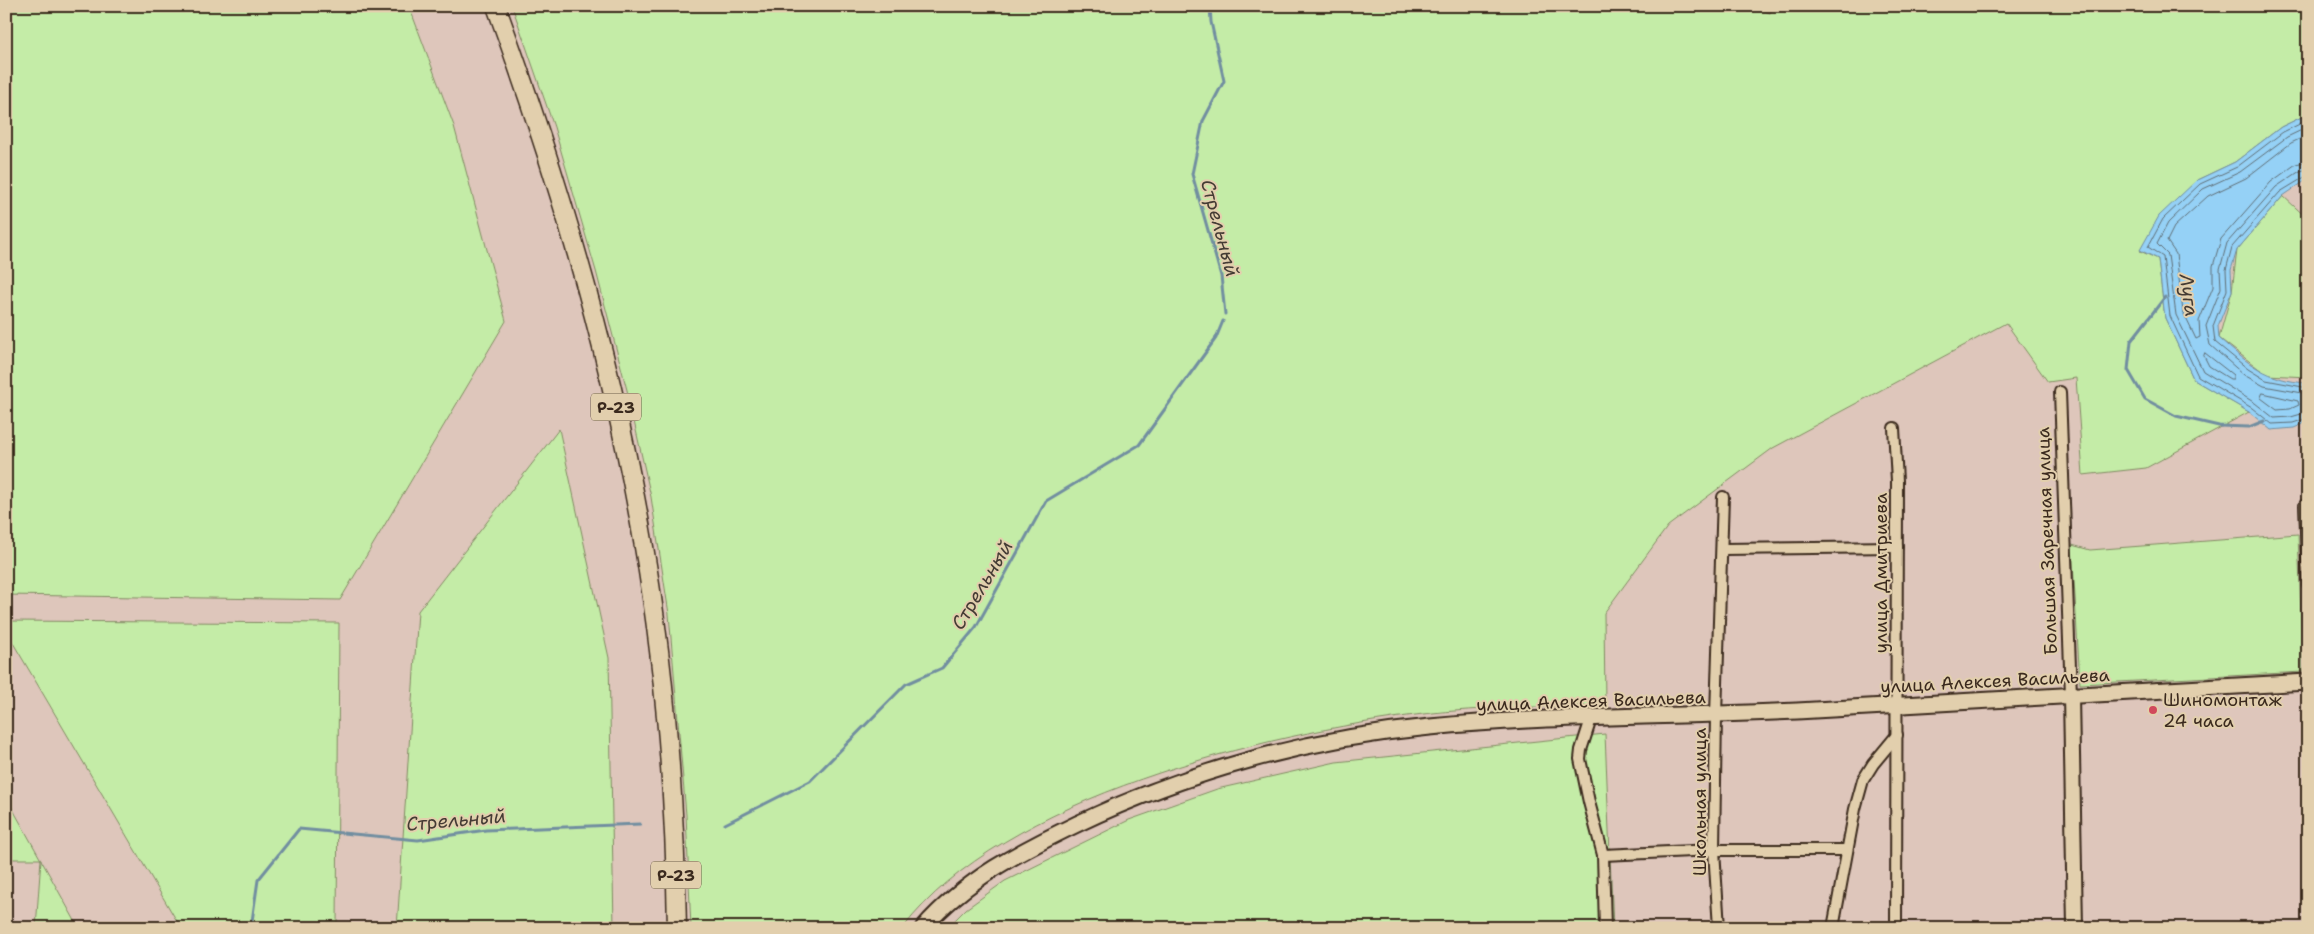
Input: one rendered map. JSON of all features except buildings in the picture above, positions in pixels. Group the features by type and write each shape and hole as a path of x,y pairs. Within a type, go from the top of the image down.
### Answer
{"highway":[{"name":"Р-23","path":"496,6 531,105 588,296 621,430 644,543 656,622 673,821 677,928"}],"main road":[{"name":"улица Алексея Васильева","path":"923,928 955,895 994,866 1108,810 1168,785 1286,752 1344,740 1427,727 1592,716 1716,715 2308,682"},
{"path":"670,928 673,821"}],"street":[{"name":"Большая Заречная улица","path":"2060,392 2071,695 2075,928"},
{"name":"улица Дмитриева","path":"1894,428 1897,546 1896,928"},
{"name":"Школьная улица","path":"1719,928 1714,850 1716,715 1724,497"},
{"path":"2305,505 2308,584"},
{"path":"1723,549 1897,546"},
{"path":"1592,716 1580,759 1588,802 1603,855 1606,928"},
{"path":"1832,928 1863,780 1877,758 1897,735"},
{"path":"1603,855 1714,850 1847,850"}],"green space":[{"path":"6,6 409,6 454,126 506,321 340,600 6,595"},
{"path":"512,6 1750,6 1770,13 1775,6 2308,6 2308,114 2281,127 2235,162 2197,180 2140,251 2158,259 2165,318 2194,380 2249,412 2146,468 2083,475 2076,378 2048,382 2006,323 1773,448 1668,526 1604,613 1605,705 1468,710 1360,723 1290,737 1216,756 1142,779 1070,808 1004,842 948,882 903,928 691,928 686,815 669,614 651,497 627,390 596,271 554,127"},
{"path":"2283,196 2308,219 2308,377 2267,375 2219,338 2232,291 2237,250"},
{"path":"559,429 609,658 614,928 397,928 418,611"},
{"path":"2298,534 2303,672 2080,684 2072,545 2090,550"},
{"path":"6,621 339,623 337,928 181,928 6,631"},
{"path":"1605,734 1613,928 947,928 966,909 1005,881 1129,820 1217,789 1336,762"},
{"path":"6,797 41,859 6,859"},
{"path":"41,860 79,928 36,928"}],"water":[{"name":"Луга","path":"2308,114 2308,179 2283,196 2237,250 2231,270 2232,291 2218,326 2219,338 2249,363 2281,379 2308,383 2308,422 2294,428 2271,430 2249,412 2194,380 2165,318 2158,259 2140,250 2159,216 2197,180 2235,162 2281,127"}],"waterway":[{"name":"Стрельный","path":"1210,6 1211,22 1224,81 1203,121 1192,174 1221,276 1225,314"},
{"path":"2165,297 2131,341 2128,370 2145,399 2176,416 2219,426 2249,427 2264,421"},
{"name":"Стрельный","path":"725,824 810,781 906,684 942,668 976,627 1046,501 1139,445 1216,338 1223,321"},
{"name":"Стрельный","path":"251,928 258,880 299,829 418,840 486,830 640,824"}],"place":[{"name":"Шиномонтаж 24 часа","path":"2153,710"}]}
